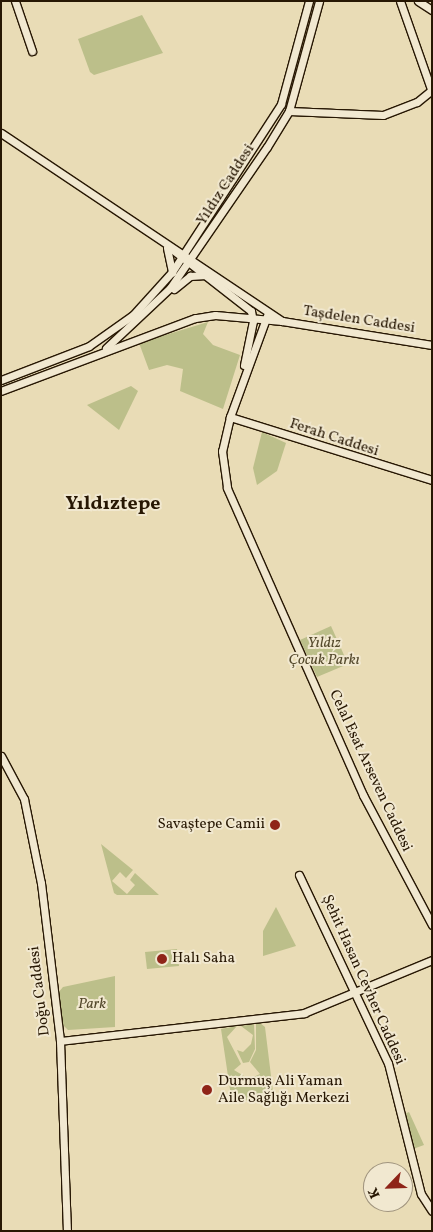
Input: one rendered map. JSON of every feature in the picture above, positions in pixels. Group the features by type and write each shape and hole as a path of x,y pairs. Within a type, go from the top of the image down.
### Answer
{"main road":[{"path":"15,1 32,51"},
{"name":"Yıldız Caddesi","path":"1,380 89,346 133,314 172,272 185,256 281,104 309,1"},
{"name":"Yıldız Caddesi","path":"102,351 155,305 192,261 289,110 319,1"},
{"path":"289,110 383,115 417,102 432,91 400,1"},
{"path":"421,3 431,1"},
{"path":"421,3 432,10"},
{"path":"1,133 282,321"},
{"path":"162,242 172,272"},
{"path":"192,261 206,275 248,308 253,320 243,373"},
{"path":"155,305 190,276 206,275"},
{"path":"253,320 266,311"},
{"path":"243,373 265,323 266,311"},
{"path":"1,391 102,351 201,317 253,320 265,323 282,321"},
{"name":"Taşdelen Caddesi","path":"282,321 432,345"},
{"name":"Celal Esat Arseven Caddesi","path":"243,373 222,451 227,488 362,794 432,925"},
{"name":"Ferah Caddesi","path":"230,417 432,480"},
{"name":"Doğu Caddesi","path":"1,756 18,783 30,826 60,1041 67,1231"},
{"name":"Şehit Hasan Cevher Caddesi","path":"299,875 388,1063 418,1185 432,1210"},
{"path":"60,1041 304,1013 432,960"}],"green space":[{"path":"142,15 163,53 94,75 90,72 78,39"},
{"path":"208,322 203,334 213,345 240,355 223,409 180,391 183,369 167,365 149,370 139,343"},
{"path":"131,386 138,391 119,430 87,405"},
{"path":"262,432 286,443 277,471 257,485 253,468"},
{"name":"Yıldız Çocuk Parkı","path":"331,626 348,664 317,677 300,640"},
{"path":"101,844 133,870 126,878 120,872 112,881 127,894 135,885 130,880 135,873 159,895 117,895 114,893"},
{"path":"276,907 296,946 263,956 263,931"},
{"name":"Halı Saha","path":"177,949 179,966 147,969 145,952"},
{"name":"Park","path":"115,976 115,1027 68,1030 63,1025 57,994 63,987"},
{"path":"260,1023 265,1027 273,1092 270,1096 232,1103 221,1029 237,1026 227,1037 241,1064 234,1070 249,1079 260,1074 250,1062 256,1050 256,1024"},
{"path":"254,1024 255,1049 249,1062 243,1063 237,1050 243,1052 251,1044 253,1035 241,1026"},
{"path":"409,1112 424,1145 413,1149 402,1115"}],"place":[{"name":"Savaştepe Camii","path":"275,825"},
{"name":"Halı Saha","path":"162,959"},
{"name":"Durmuş Ali Yaman Aile Sağlığı Merkezi","path":"207,1090"}],"district":[{"name":"Yıldıztepe","path":"113,504"}]}
